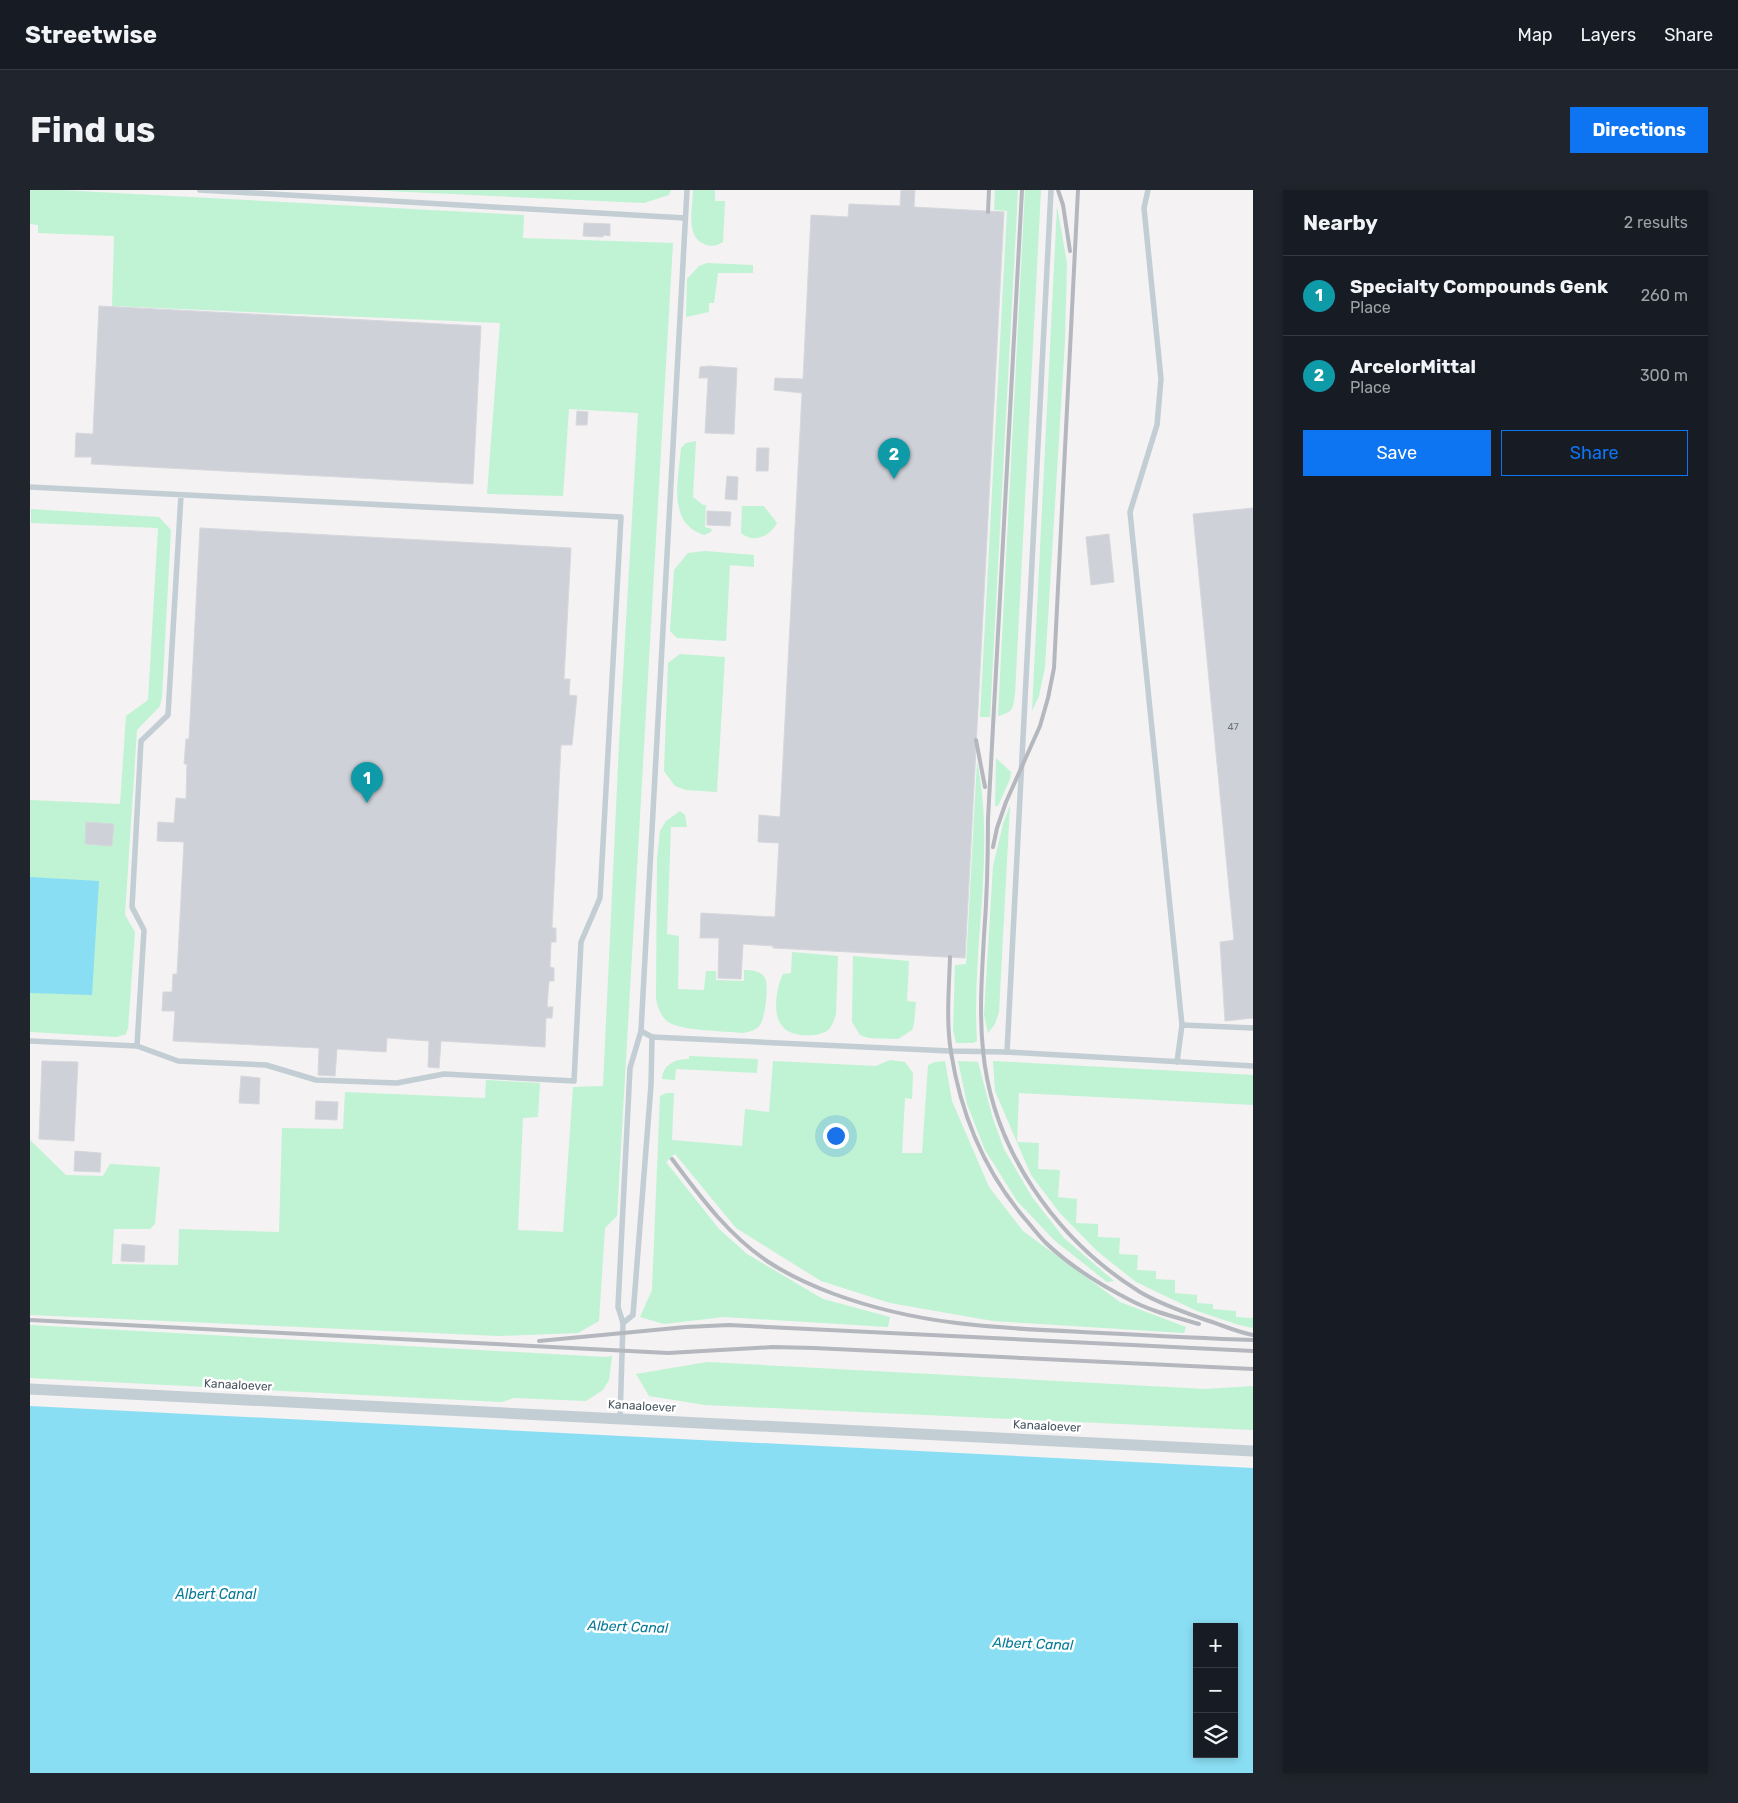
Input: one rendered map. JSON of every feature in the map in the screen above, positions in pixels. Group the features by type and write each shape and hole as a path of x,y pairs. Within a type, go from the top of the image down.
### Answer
{"street":[{"name":"Kanaaloever","path":"30,1389 1253,1450"}],"lane":[{"path":"200,190 685,218"},
{"path":"620,1418 624,1323 618,1307 630,1068 641,1031 686,190"},
{"path":"1007,1052 1051,190"},
{"path":"1148,190 1144,208 1161,379 1157,424 1130,512 1182,1025 1177,1062"},
{"path":"30,487 621,517 600,898 581,942 574,1081 444,1074 397,1083 316,1080 266,1065 178,1061 137,1046 30,1041"},
{"path":"137,1046 144,930 132,907 141,741 168,715 181,495"},
{"path":"1182,1025 1253,1028"},
{"path":"641,1031 652,1037 942,1051 1007,1052 1253,1066"},
{"path":"624,1323 634,1315 651,1085 652,1037"}],"green space":[{"path":"30,190 60,190 524,215 523,238 673,243 617,1216 605,1228 599,1321 578,1333 499,1336 30,1315 30,1140 66,1175 103,1176 110,1164 160,1167 155,1224 150,1229 114,1229 112,1264 178,1265 179,1229 279,1232 282,1128 343,1129 345,1092 485,1098 486,1080 540,1083 538,1117 523,1118 518,1230 563,1232 573,1087 603,1086 619,744 638,413 569,409 563,496 487,494 500,323 112,306 114,236 38,233 38,225 30,224"},
{"path":"366,190 671,190 669,195 644,203"},
{"path":"693,190 715,190 715,201 725,201 723,242 714,246 707,245 698,240 694,234 691,220"},
{"path":"995,190 1018,190 990,717 980,717 1007,211 994,210"},
{"path":"1025,190 1041,190 1015,694 1011,709 1007,713 998,716"},
{"path":"1057,206 1067,263 1065,341 1045,667 1039,696 1032,711"},
{"path":"707,263 753,265 753,273 718,273 714,303 709,303 709,312 686,317 687,279 699,266"},
{"path":"696,441 693,497 703,505 706,505 705,527 712,529 711,532 704,535 692,529 684,521 679,510 677,486 681,448 686,443"},
{"path":"742,506 764,506 777,523 766,535 756,538 746,536 741,533"},
{"path":"31,509 159,517 171,530 162,697 160,706 137,730 125,915 135,932 128,1028 126,1034 117,1037 30,1032 30,800 120,804 126,716 148,700 158,528 31,523"},
{"path":"705,551 754,555 754,567 730,565 726,641 677,638 670,631 674,570 688,553"},
{"path":"680,654 725,657 717,792 686,790 675,786 664,771 668,663"},
{"path":"996,758 1011,772 1010,779 998,806 995,806"},
{"path":"977,762 982,796 984,865 977,971 977,1041 973,1043 956,1043 953,1030 955,965 966,964"},
{"path":"1010,805 999,1012 995,1024 988,1033 984,1015 993,866 1003,824"},
{"path":"680,811 685,815 687,827 671,827 667,934 679,936 678,989 704,990 706,971 716,971 716,980 744,981 744,970 759,972 766,982 765,1009 760,1025 750,1031 743,1033 704,1030 675,1025 663,1017 657,1004 657,859 660,831 666,821"},
{"path":"792,952 838,956 836,1014 830,1028 823,1033 794,1034 785,1029 778,1017 776,1003 778,987 783,974 791,973"},
{"path":"853,956 909,961 907,1001 916,1002 912,1030 898,1039 868,1038 860,1035 852,1022"},
{"path":"689,1056 758,1059 757,1073 676,1069 675,1080 662,1079 665,1070 671,1063 689,1059"},
{"path":"890,1060 905,1062 913,1073 912,1099 905,1098 902,1153 922,1153 928,1065 945,1061 952,1101 989,1187 1023,1231 1120,1302 1186,1327 1184,1333 993,1321 890,1303 821,1281 736,1228 675,1154 666,1162 719,1229 747,1254 823,1299 890,1317 888,1327 724,1317 664,1324 640,1317 652,1290 660,1096 666,1093 674,1093 672,1140 742,1146 745,1109 769,1112 773,1061 876,1066"},
{"path":"958,1061 978,1062 993,1119 1004,1149 1032,1197 1064,1238 1114,1281 1107,1282 1054,1240 1017,1201 985,1150 967,1104"},
{"path":"993,1061 1253,1075 1253,1105 1019,1093 1017,1142 1039,1143 1038,1169 1060,1170 1058,1197 1077,1199 1076,1223 1098,1224 1098,1237 1120,1238 1119,1254 1138,1255 1137,1270 1156,1271 1156,1279 1175,1280 1175,1293 1197,1295 1197,1303 1213,1304 1213,1309 1236,1311 1236,1317 1253,1318 1253,1328 1197,1311 1136,1282 1097,1251 1059,1212 1031,1175 995,1091"},
{"path":"30,1325 612,1356 609,1380 603,1390 586,1401 514,1398 502,1402 30,1378"},
{"path":"707,1362 1205,1389 1253,1386 1253,1430 705,1405 649,1396 636,1374"}],"water":[{"path":"30,877 99,881 92,995 30,993"},
{"name":"Albert Canal","path":"30,1406 1253,1468 1253,1773 30,1773"}],"building":[{"path":"901,190 915,190 914,207 1004,212 965,958 773,948 773,946 743,944 741,979 718,978 719,938 700,938 701,913 775,917 779,843 758,842 759,815 780,817 802,393 774,390 775,378 803,379 811,215 848,217 849,204 900,206"},
{"path":"584,223 610,224 610,236 583,236"},
{"path":"99,306 481,326 473,484 91,464 92,457 75,457 76,433 93,434"},
{"path":"700,367 737,368 734,434 705,433 708,378 699,378"},
{"path":"577,411 588,412 587,425 576,425"},
{"path":"757,448 769,448 768,471 756,471"},
{"path":"727,476 738,477 737,500 725,499"},
{"path":"1253,508 1253,1018 1225,1021 1220,942 1234,940 1193,514"},
{"path":"707,511 731,512 730,526 707,525"},
{"path":"200,528 571,548 564,679 570,679 569,695 577,696 572,745 561,745 552,928 556,928 556,942 551,942 550,967 554,968 554,981 549,981 547,1007 553,1007 552,1018 546,1018 545,1047 441,1041 439,1068 428,1067 429,1041 387,1038 386,1052 337,1049 335,1076 318,1075 319,1048 173,1041 175,1011 162,1011 163,992 172,992 173,974 177,974 184,842 157,841 158,822 174,823 176,798 186,799 187,764 184,764 186,739 189,739"},
{"path":"1109,534 1114,582 1091,585 1086,537"},
{"path":"86,822 114,824 112,846 85,844"},
{"path":"42,1061 78,1062 74,1141 39,1139"},
{"path":"241,1076 260,1078 259,1104 239,1103"},
{"path":"316,1101 338,1102 337,1120 315,1119"},
{"path":"75,1151 101,1153 100,1172 74,1171"},
{"path":"122,1244 145,1246 144,1262 121,1261"}],"railway":[{"path":"988,212 989,190"},
{"path":"1022,190 988,819 987,892 982,979 982,1036 989,1087 1000,1122 1014,1156 1033,1189 1056,1219 1081,1246 1110,1271 1147,1296 1190,1314 1253,1335"},
{"path":"1058,190 1063,205 1070,251"},
{"path":"993,847 1006,802 1040,726 1054,668 1078,190"},
{"path":"976,740 985,787"},
{"path":"950,957 949,1029 955,1076 976,1142 998,1182 1041,1238 1075,1267 1136,1303 1199,1324"},
{"path":"672,1159 727,1227 767,1261 816,1287 865,1304 926,1319 988,1326 1253,1340"},
{"path":"30,1320 668,1353 773,1347 814,1348 1253,1369"},
{"path":"539,1341 686,1327 729,1325 1253,1351"}],"place":[{"name":"ArcelorMittal","path":"894,479"},
{"name":"Specialty Compounds Genk","path":"367,803"}]}
